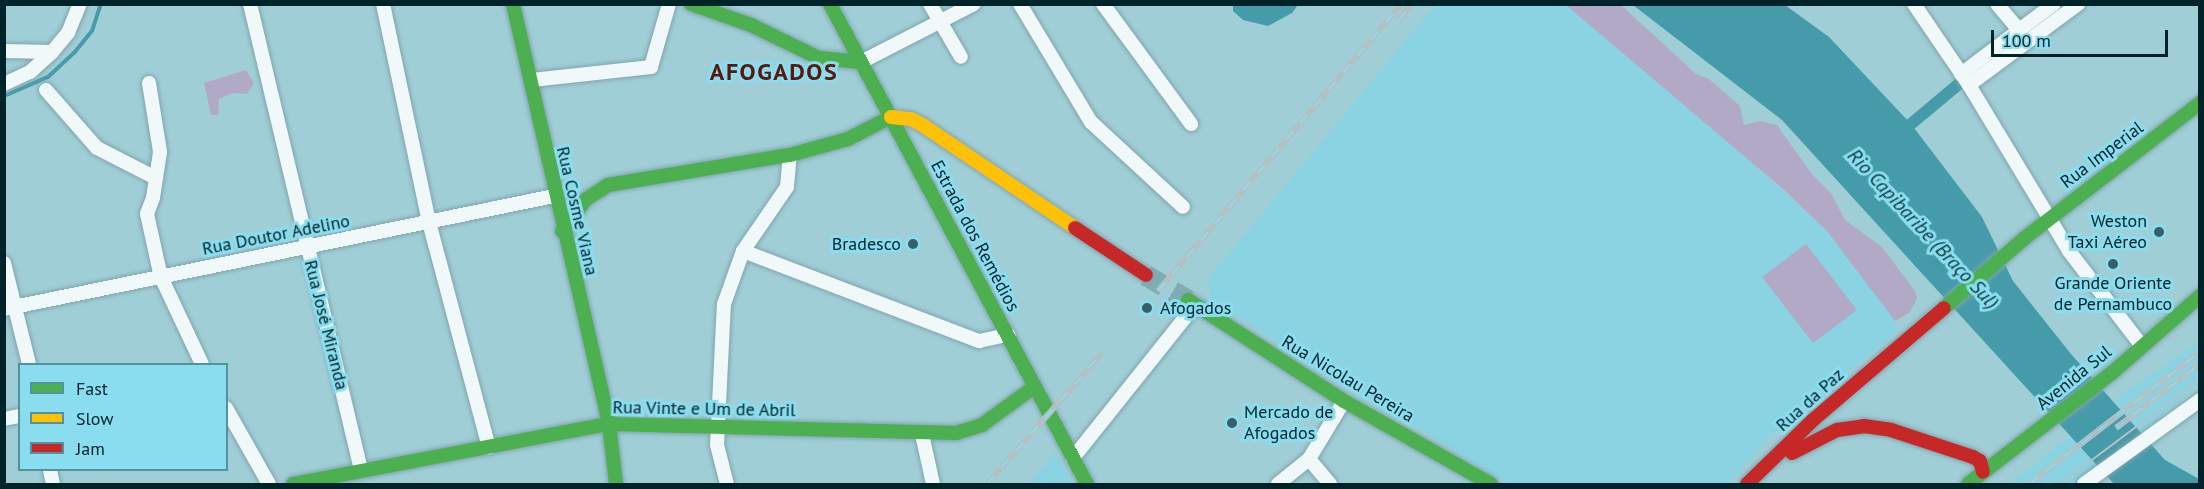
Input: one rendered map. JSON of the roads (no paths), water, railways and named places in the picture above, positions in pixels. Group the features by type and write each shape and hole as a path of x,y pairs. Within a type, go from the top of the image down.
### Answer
{"main road":[{"name":"Rua Cosme Viana","path":"513,4 554,196 609,424 616,484"},
{"path":"691,4 752,25 819,58 861,62"},
{"name":"Estrada dos Remédios","path":"830,4 1087,484"},
{"name":"Rua Imperial","path":"2026,237 2199,103"},
{"path":"562,231 580,204 608,185 790,155 848,139 891,117 911,119 924,126 1146,275"},
{"name":"Rua da Paz","path":"1747,484 1899,345 2026,237"},
{"name":"Avenida Sul","path":"1968,484 2113,372 2199,296"},
{"name":"Rua Nicolau Pereira","path":"1192,303 1344,401 1491,484"},
{"name":"Rua Vinte e Um de Abril","path":"292,484 326,481 361,470 609,424 718,425 922,434 970,431 1034,387"},
{"path":"1759,472 1822,435 1864,426 1891,430 1973,457 1980,461 1983,472"}],"street":[{"path":"4,84 30,72 52,52 68,33 80,4"},
{"name":"Rua José Miranda","path":"250,4 361,470"},
{"path":"383,4 429,222 489,447"},
{"path":"531,80 651,67 669,4"},
{"path":"930,4 961,57"},
{"path":"861,62 974,4"},
{"path":"1020,4 1091,122 1183,207"},
{"path":"1103,4 1191,124"},
{"path":"1932,4 1917,9 1965,79 2051,217 2069,251 2141,345"},
{"path":"1997,4 2019,30"},
{"path":"1965,79 2019,30 2054,4"},
{"path":"1965,79 2078,4"},
{"path":"4,51 32,48 52,52"},
{"path":"149,83 160,152 147,214 161,277 202,363"},
{"path":"46,90 97,148 156,178"},
{"path":"727,484 718,458 724,304 743,250 787,187 790,155"},
{"name":"Rua Doutor Adelino","path":"10,308 554,196"},
{"path":"743,250 979,341 1008,335"},
{"path":"4,263 10,308 29,363"},
{"path":"1073,458 1192,303"},
{"path":"2084,484 2199,400"},
{"path":"1278,484 1309,459 1344,401"},
{"path":"228,412 269,484"},
{"path":"922,434 933,484"},
{"path":"1309,459 1330,484"}],"water":[{"path":"1233,4 1298,5 1292,13 1268,26 1243,20 1233,11"},
{"name":"Rio Capibaribe (Braço Sul)","path":"1633,5 1785,5 1829,37 1911,124 1982,217 2013,281 2071,354 2165,460 2199,479 2199,484 2114,484 1782,120"}],"waterway":[{"path":"4,96 48,77 74,53 92,31 101,4"},
{"path":"1911,124 1960,83"}],"tunnel":[{"path":"1146,275 1188,300"}],"tram line":[{"path":"2060,484 2200,379"}],"railway":[{"path":"1158,291 1401,4"},
{"path":"1398,21 1412,4"},
{"path":"2029,484 2200,352"},
{"path":"987,484 1102,353"},
{"path":"2116,428 2200,364"}],"place":[{"name":"Weston Taxi Aéreo","path":"2159,232"},
{"name":"Bradesco","path":"913,244"},
{"name":"Grande Oriente de Pernambuco","path":"2113,264"},
{"name":"Afogados","path":"1147,308"},
{"name":"Mercado de Afogados","path":"1232,423"}],"district":[{"name":"AFOGADOS","path":"774,72"}]}
